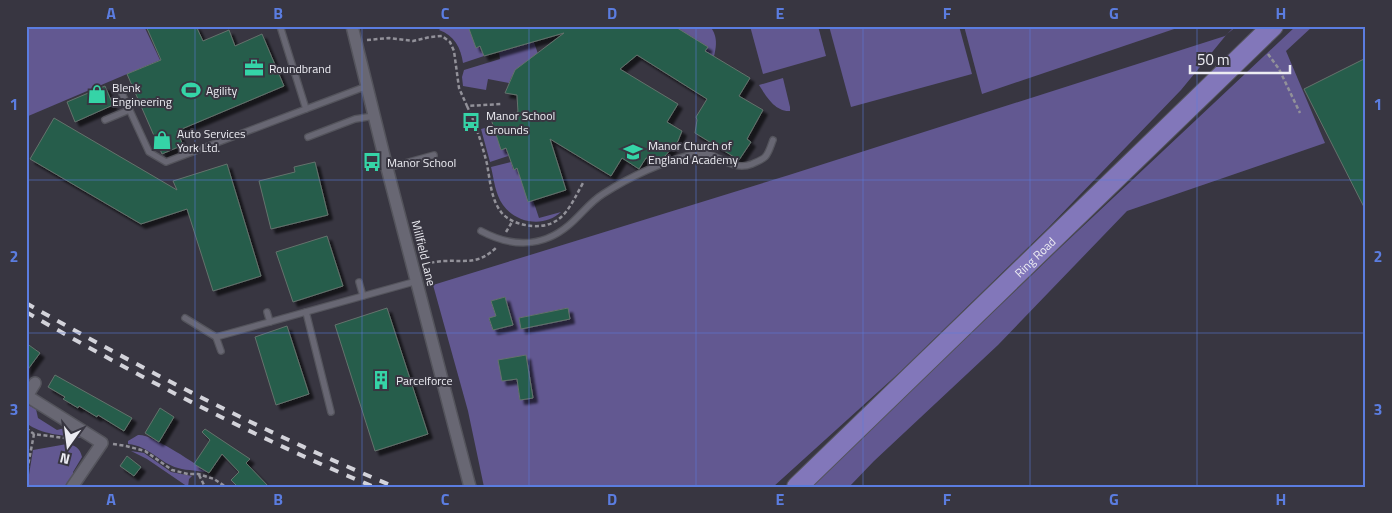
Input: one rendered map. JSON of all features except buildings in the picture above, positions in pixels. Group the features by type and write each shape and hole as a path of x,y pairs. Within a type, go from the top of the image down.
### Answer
{"highway":[{"name":"Ring Road","path":"797,487 1273,26"}],"street":[{"name":"Millfield Lane","path":"352,26 470,487"},
{"path":"35,382 27,396 102,443 72,487"}],"lane":[{"path":"280,26 306,109"},
{"path":"119,87 149,152 166,162 367,86"},
{"path":"105,120 129,110"},
{"path":"308,137 355,119 374,116"},
{"path":"481,231 502,241 516,244 532,243 567,226 601,195 650,168 700,153 714,155 733,165 745,167 765,156 773,140"},
{"path":"387,168 434,155"},
{"path":"216,337 417,281"},
{"path":"359,282 363,296"},
{"path":"267,312 270,322"},
{"path":"306,312 331,412"},
{"path":"185,318 216,337 221,351"}],"path":[{"path":"356,44 368,39 389,38 413,41 442,36 450,42 454,51 459,88 478,130 495,200 501,212 512,221 526,226 549,225 557,221 570,208 583,183"},
{"path":"1258,41 1279,69 1300,113"},
{"path":"467,106 502,104"},
{"path":"413,268 445,260 470,262 491,253 502,241 512,221"},
{"path":"26,428 34,434 126,446 145,451 172,470 188,474 198,474 226,487"},
{"path":"26,476 34,434"},
{"path":"198,474 205,487"}],"shaded area":[{"path":"26,26 144,26 160,60 26,117"},
{"path":"443,26 468,26 477,48 480,46 484,56 463,63 461,52 456,43 449,35 439,30"},
{"path":"674,26 710,26 716,39 713,61"},
{"path":"750,26 818,26 826,56 763,74"},
{"path":"829,26 959,26 972,74 851,107"},
{"path":"964,26 1183,26 982,94"},
{"path":"1296,26 1313,26 1286,51 1325,143 1127,211 998,345 874,461 849,487 811,487 1063,245"},
{"path":"1227,34 1181,90 1048,228 900,372 773,487 484,487 468,411 433,285 789,175","holes":["505,297 513,325 493,330 489,319 496,316 491,301","568,308 521,328 519,318","526,356 533,398 520,400 517,379 502,381 499,360"]},
{"path":"534,42 539,57 520,66 509,83 488,79 486,90 463,86 462,77 464,70 500,59 499,52"},
{"path":"783,78 790,111 785,111 775,106 759,85"},
{"path":"493,126 501,149 506,148 508,156 490,162 481,129"},
{"path":"511,162 513,169 517,168 533,200 539,218 561,212 547,220 539,222 530,221 515,216 503,205 498,196 491,167"},
{"path":"26,404 36,409 38,418 57,430 65,428 81,438 52,434 32,427 26,423"},
{"path":"138,435 163,444 209,473 171,466 148,451 136,445 128,444 128,441"},
{"path":"67,444 77,447 82,457 73,472 73,476 64,487 27,487 33,450"},
{"path":"131,451 144,453 171,472 192,476 189,479 188,487 147,459"}],"railway":[{"path":"26,303 208,401 300,445 395,487"},
{"path":"26,312 111,360 197,405 285,448 374,487"}],"place":[{"name":"Roundbrand","path":"254,68"},
{"name":"Agility","path":"191,90"},
{"name":"Blenk Engineering","path":"97,94"},
{"name":"Manor School Grounds","path":"471,122"},
{"name":"Auto Services York Ltd.","path":"162,140"},
{"name":"Manor Church of England Academy","path":"633,152"},
{"name":"Manor School","path":"372,162"},
{"name":"Parcelforce","path":"381,380"}]}
